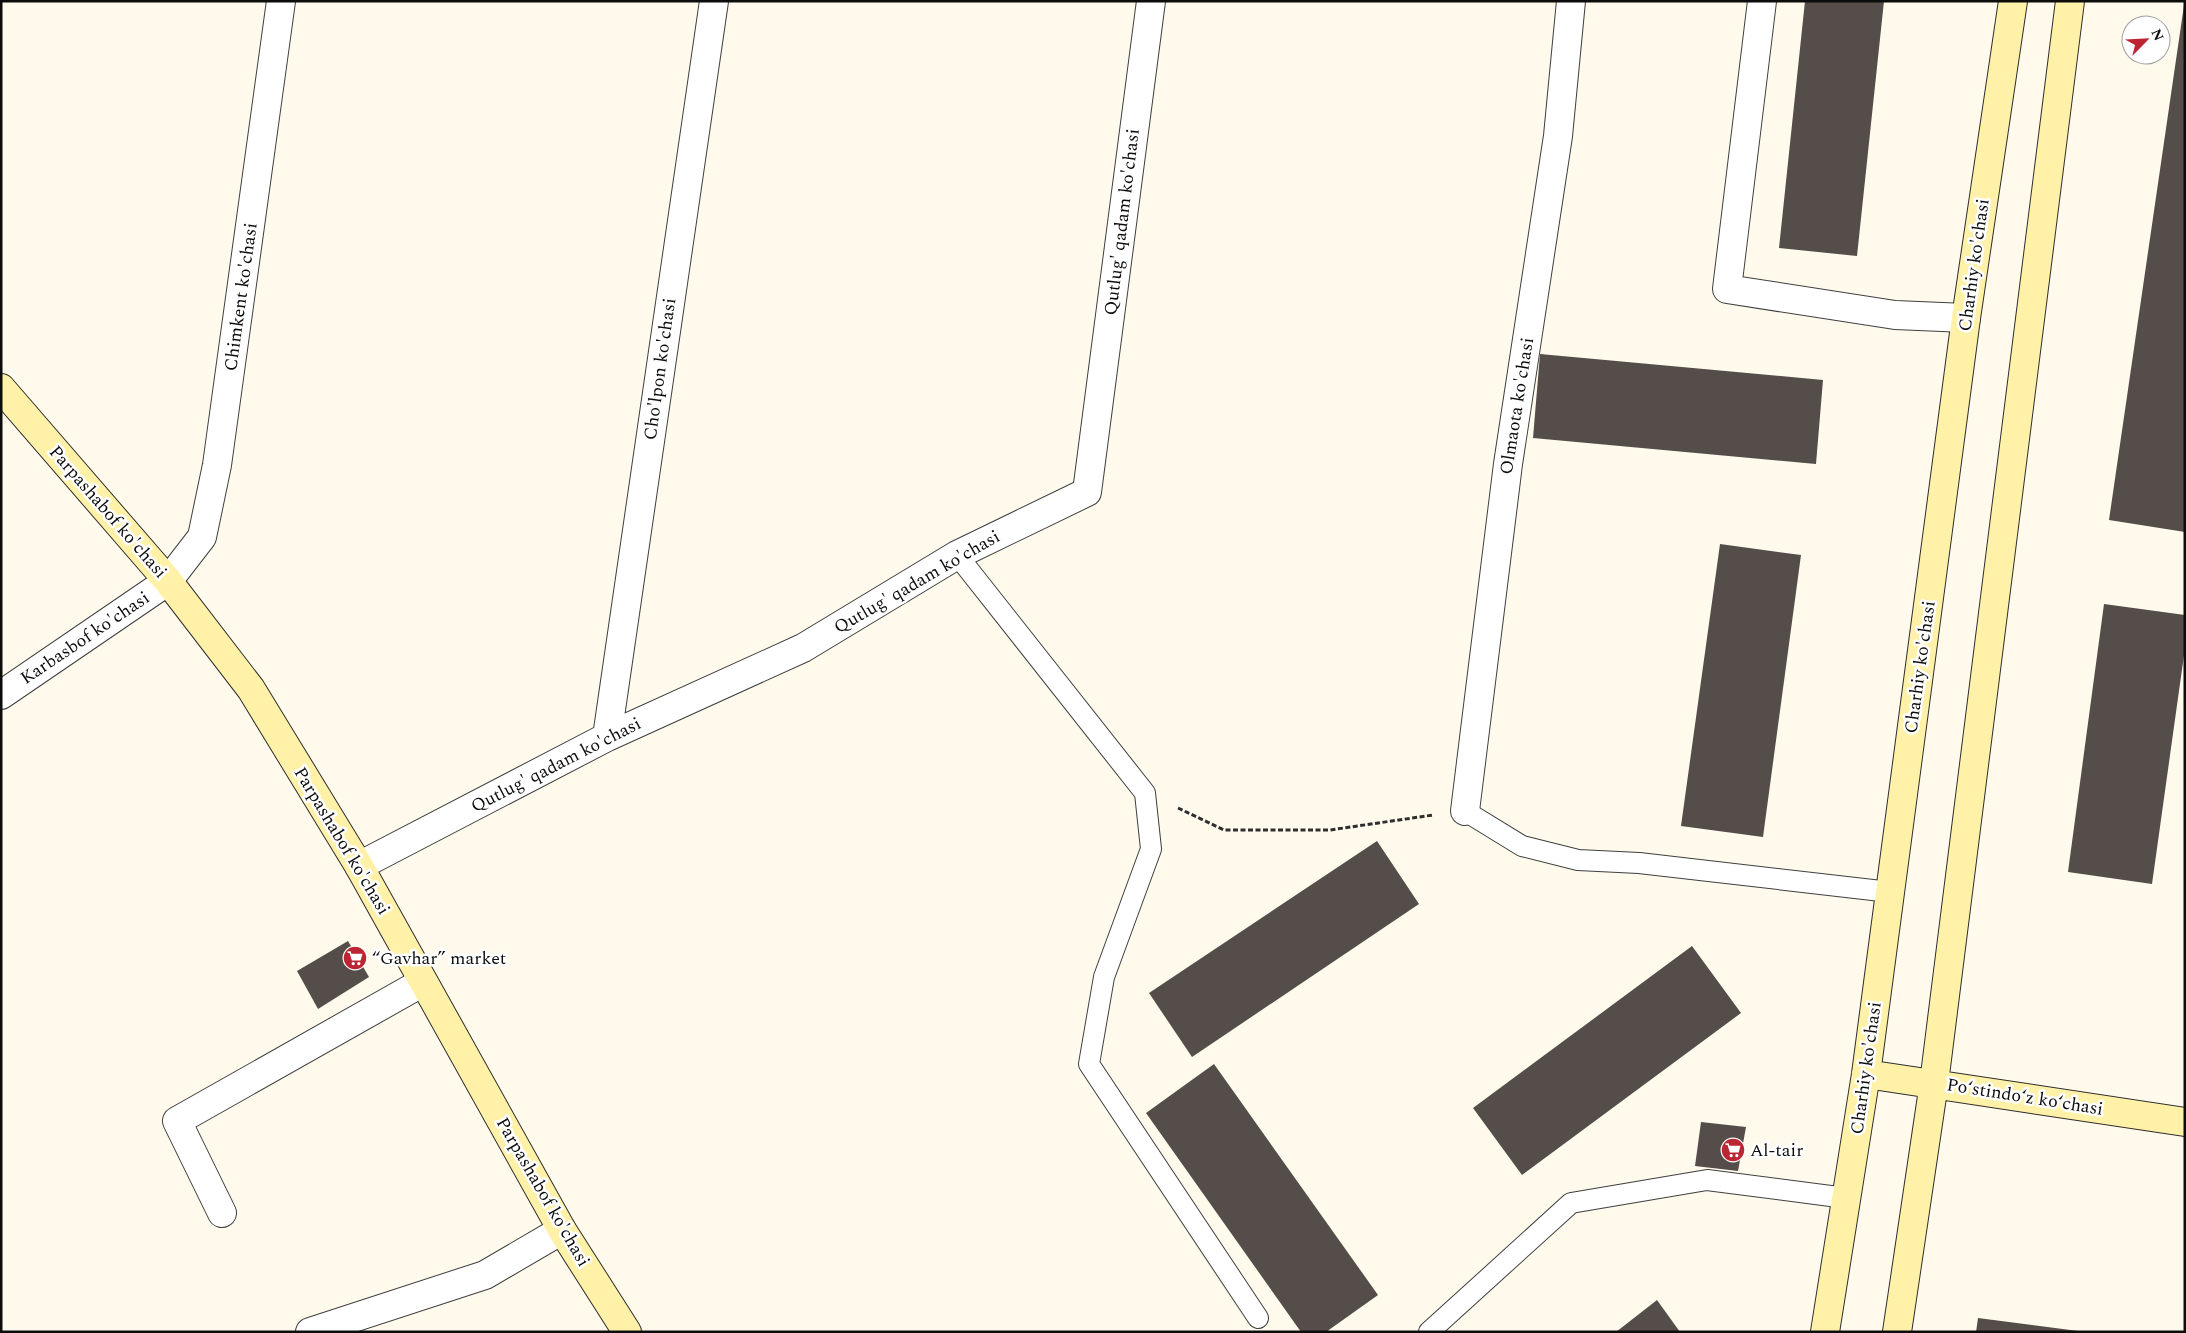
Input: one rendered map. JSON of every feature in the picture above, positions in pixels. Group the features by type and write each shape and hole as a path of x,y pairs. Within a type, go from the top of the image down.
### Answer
{"main road":[{"name":"Charhiy ko'chasi","path":"1825,1332 1866,1074 1966,318 2013,1"},
{"path":"1897,1332 1934,1083 2070,1"},
{"name":"Parpashabof ko'chasi","path":"1,388 168,581 251,689 359,866 562,1230 627,1332"},
{"name":"Poʻstindoʻz koʻchasi","path":"1866,1074 2185,1122"}],"street":[{"name":"Chimkent ko'chasi","path":"168,581 202,537 218,465 281,1"},
{"name":"Cho'lpon ko'chasi","path":"607,737 714,1"},
{"name":"Qutlug' qadam ko'chasi","path":"359,866 607,737 802,648 958,555 1087,492 1150,1"},
{"name":"Olmaota ko'chasi","path":"1465,811 1508,464 1558,136 1571,1"},
{"path":"1762,1 1727,289 1895,315 1966,318"},
{"name":"Karbasbof ko'chasi","path":"1,695 168,581"},
{"path":"222,1213 176,1121 424,982"},
{"path":"310,1332 485,1275 562,1230"}],"lane":[{"path":"958,555 1146,792 1151,850 1104,977 1089,1064 1258,1318"},
{"path":"1465,811 1522,846 1578,860 1649,864 1890,892"},
{"path":"1429,1332 1571,1204 1707,1180 1846,1198"}],"path":[{"path":"1146,792 1224,830 1330,830 1465,811"}],"building":[{"path":"1805,1 1884,1 1857,256 1779,248"},
{"path":"2185,5 2185,532 2109,520"},
{"path":"1540,354 1823,380 1816,464 1533,438"},
{"path":"1720,544 1801,555 1763,837 1681,826"},
{"path":"2104,604 2185,615 2185,648 2152,884 2068,872"},
{"path":"1377,841 1419,904 1192,1057 1149,993"},
{"path":"348,941 369,977 318,1009 297,971"},
{"path":"1692,946 1741,1013 1522,1175 1473,1108"},
{"path":"1214,1064 1378,1295 1326,1332 1301,1332 1146,1113"},
{"path":"1701,1122 1746,1127 1738,1171 1695,1166"},
{"path":"1657,1300 1680,1332 1616,1332"},
{"path":"1978,1318 2078,1331 2078,1332 1976,1332"}],"place":[{"name":"“Gavhar” market","path":"355,958"},
{"name":"Al-tair","path":"1733,1150"}]}
